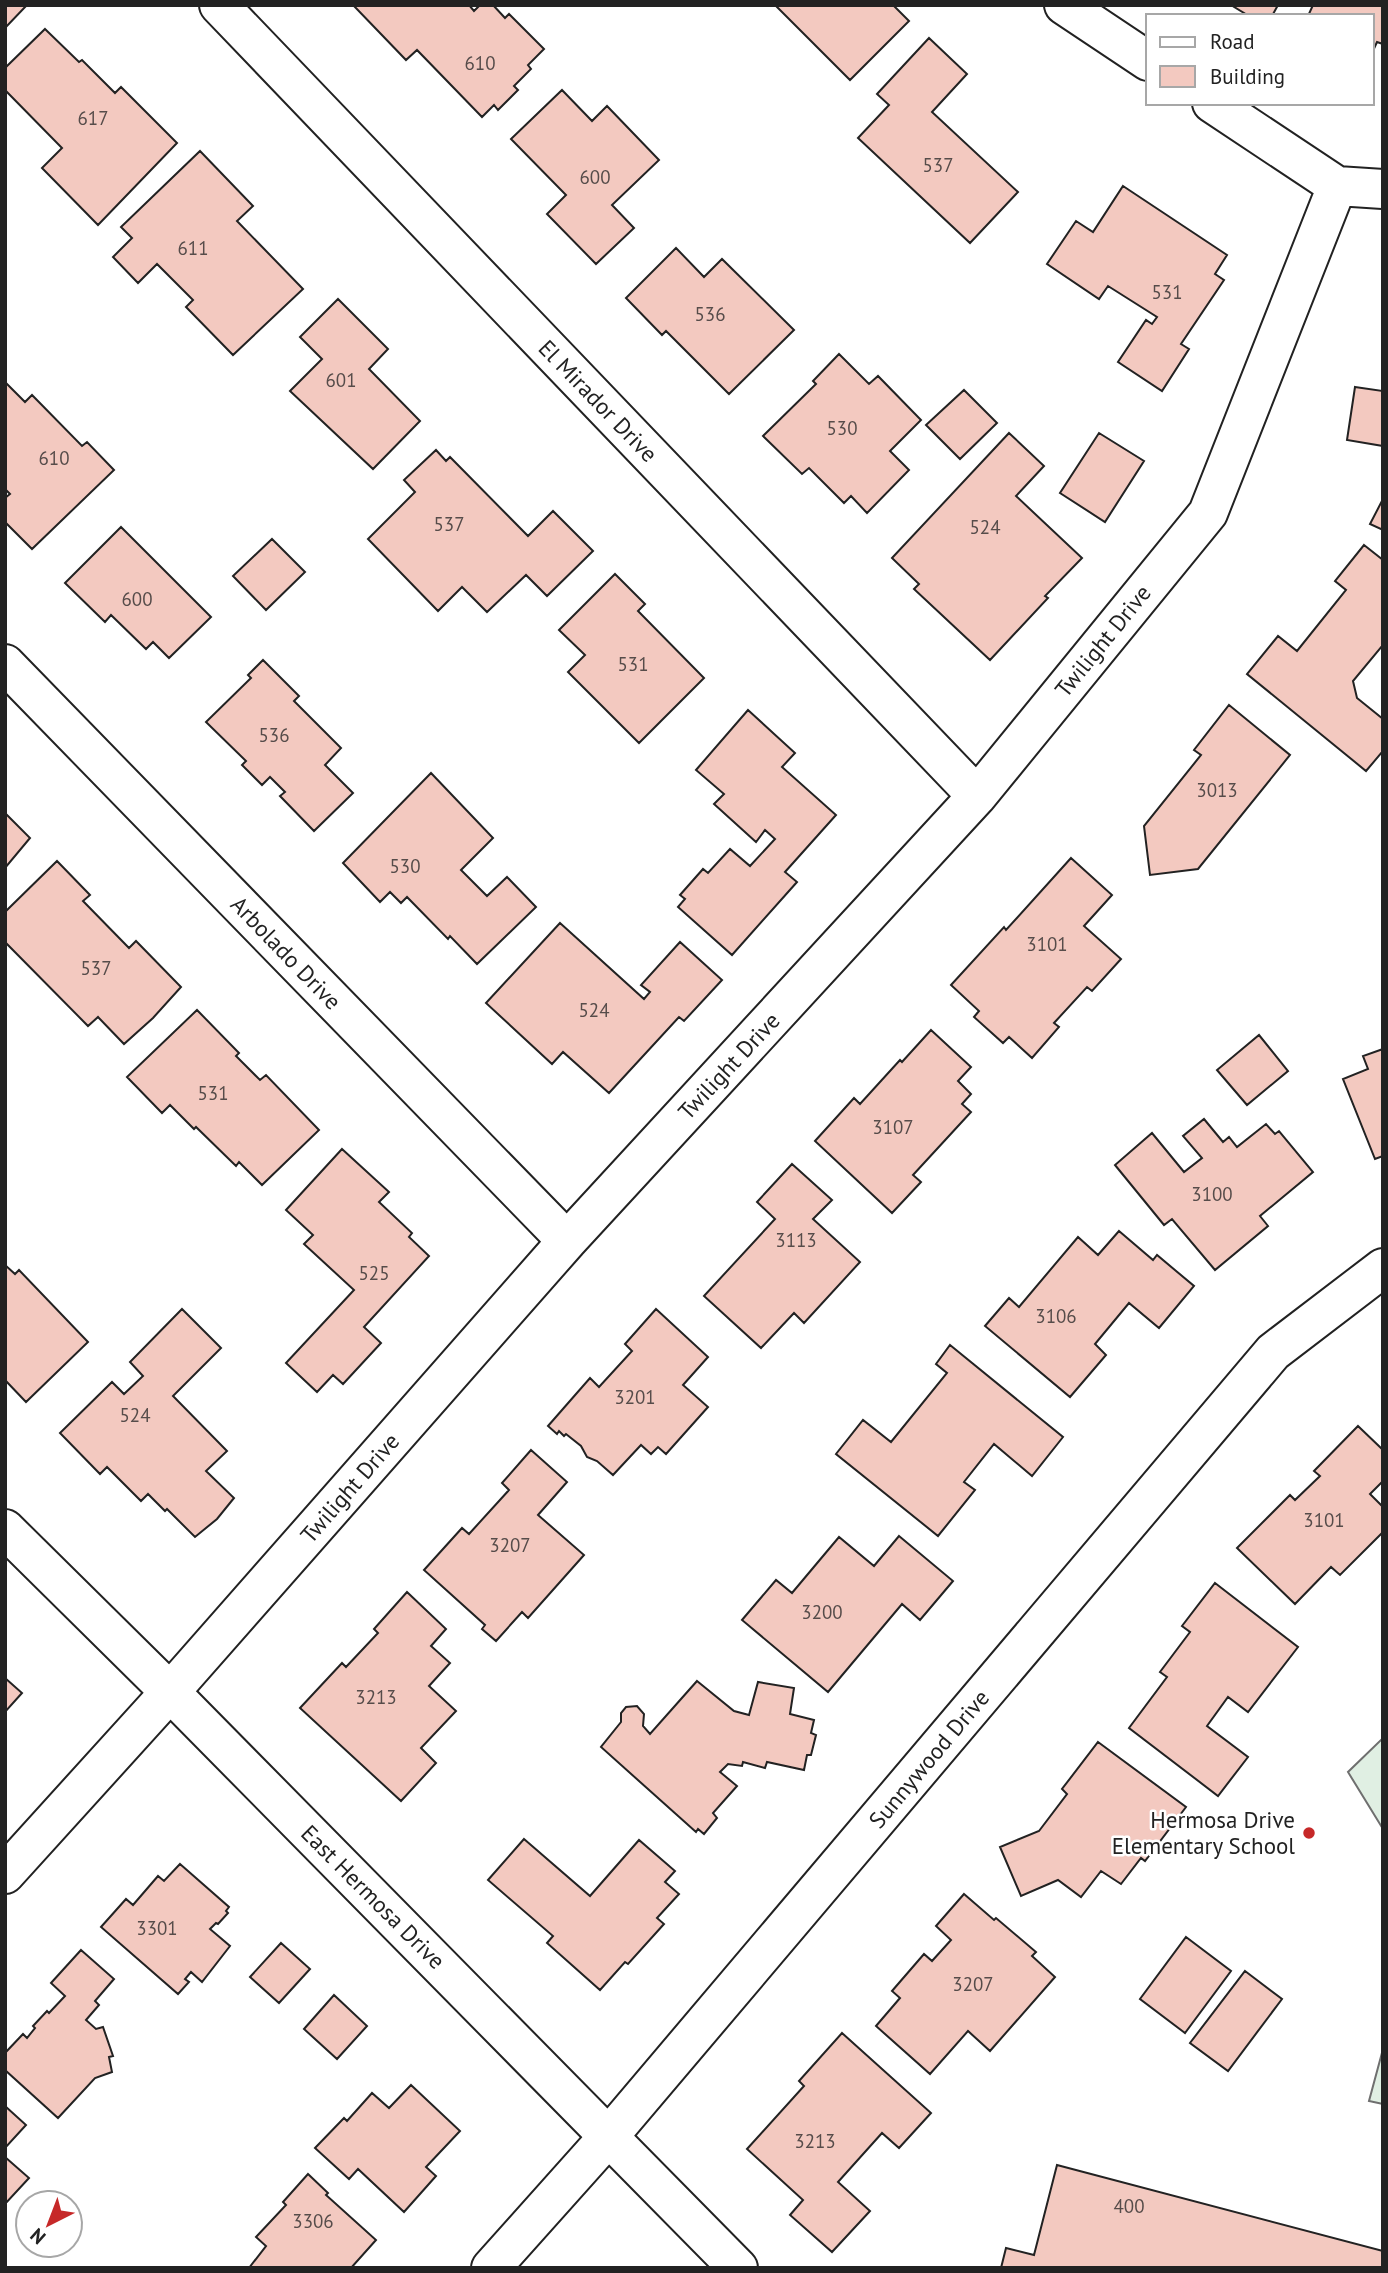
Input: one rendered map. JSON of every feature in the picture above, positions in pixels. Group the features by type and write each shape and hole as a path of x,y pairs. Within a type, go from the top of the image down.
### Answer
{"street":[{"name":"El Mirador Drive","path":"219,5 977,796"},
{"path":"1064,5 1146,60"},
{"path":"1216,105 1337,186 1383,189"},
{"name":"Twilight Drive","path":"5,1874 170,1692 568,1241 977,796 1208,513 1337,186"},
{"name":"Arbolado Drive","path":"5,664 568,1241"},
{"name":"Sunnywood Drive","path":"491,2268 609,2136 1273,1352 1383,1268"},
{"name":"East Hermosa Drive","path":"5,1529 170,1692 738,2268"}],"green space":[{"path":"1383,1738 1383,1829 1348,1772"},
{"path":"1383,2049 1383,2104 1369,2101"}],"building":[{"path":"5,5 27,5 5,28"},
{"path":"353,5 469,5 474,11 480,5 493,5 505,18 509,14 544,49 528,65 531,69 514,86 518,90 498,110 494,105 482,117 417,50 406,60"},
{"path":"775,5 893,5 909,21 850,80"},
{"path":"1231,5 1278,5 1273,14 1246,14"},
{"path":"1313,5 1383,5 1383,44 1377,42 1374,49 1374,14 1309,14"},
{"path":"45,29 115,93 121,87 177,143 98,225 42,168 62,148 5,90 5,68"},
{"path":"929,38 967,74 932,112 1018,192 970,243 858,138 889,105 877,94"},
{"path":"562,90 592,121 607,106 659,160 612,205 634,228 596,264 547,214 566,195 511,139"},
{"path":"200,151 253,206 237,221 303,289 233,355 186,307 193,300 157,264 138,283 113,257 132,238 121,227"},
{"path":"1123,186 1227,255 1215,274 1224,280 1181,344 1189,349 1162,391 1118,362 1146,320 1152,324 1157,317 1108,286 1099,299 1047,264 1076,221 1093,232"},
{"path":"676,248 704,277 722,259 794,330 729,394 666,331 662,335 626,298"},
{"path":"338,299 388,349 369,369 420,421 373,469 290,391 322,359 300,337"},
{"path":"839,354 869,384 878,376 921,420 890,451 909,470 867,513 851,496 844,503 809,468 802,474 763,436 816,384 813,381"},
{"path":"5,382 25,402 32,395 82,446 87,442 114,470 32,549 5,522 5,498 10,494 5,489"},
{"path":"1355,387 1383,391 1383,446 1347,440"},
{"path":"964,390 997,423 960,459 926,425"},
{"path":"1009,433 1044,466 1016,496 1082,558 990,660 914,589 919,584 892,558"},
{"path":"1099,433 1144,461 1105,522 1060,493"},
{"path":"436,450 446,461 450,457 528,536 553,511 593,551 547,596 526,575 487,612 462,587 438,611 368,539 415,492 404,480"},
{"path":"1383,499 1383,530 1370,524"},
{"path":"121,527 211,617 169,658 153,642 146,649 111,615 105,622 65,583"},
{"path":"272,539 305,572 266,610 233,576"},
{"path":"1364,545 1383,560 1383,645 1353,681 1357,698 1383,719 1383,751 1366,771 1247,674 1278,636 1297,651 1346,590 1335,581"},
{"path":"615,574 645,604 638,611 704,678 639,743 568,672 585,655 559,630"},
{"path":"263,660 299,696 294,701 341,748 325,765 353,793 314,831 280,796 285,792 270,777 262,785 242,765 246,761 206,722 251,678 248,675"},
{"path":"1229,705 1290,755 1198,869 1150,875 1144,826 1201,755 1194,750"},
{"path":"748,710 795,753 782,767 836,815 785,872 797,882 732,955 678,907 685,899 680,895 703,869 708,873 730,849 750,866 775,839 765,830 756,842 714,804 724,794 696,770"},
{"path":"431,773 493,838 461,870 487,896 507,877 536,907 477,964 407,897 401,903 390,892 380,902 343,863"},
{"path":"5,813 30,838 5,868"},
{"path":"1071,858 1112,895 1084,926 1121,959 1092,991 1087,987 1054,1023 1059,1027 1032,1058 1009,1037 1003,1043 974,1017 979,1011 951,985 1004,927 1006,930"},
{"path":"57,861 90,895 83,901 129,948 136,941 181,987 153,1018 124,1044 98,1017 88,1026 5,942 5,912"},
{"path":"560,923 644,999 650,992 641,985 680,942 722,980 684,1021 679,1017 609,1093 563,1052 552,1064 486,1003"},
{"path":"197,1010 239,1053 236,1056 260,1080 266,1075 319,1130 262,1185 239,1162 236,1166 170,1105 162,1113 127,1077"},
{"path":"931,1030 971,1067 958,1081 971,1094 962,1104 971,1112 913,1175 921,1182 892,1213 815,1141 854,1098 860,1104"},
{"path":"1259,1035 1288,1071 1247,1105 1217,1070"},
{"path":"1383,1049 1383,1156 1375,1159 1343,1079 1368,1069 1363,1056"},
{"path":"1204,1119 1223,1142 1229,1137 1237,1147 1266,1124 1275,1134 1279,1131 1313,1172 1260,1216 1268,1226 1215,1270 1172,1219 1164,1225 1115,1165 1152,1133 1184,1172 1202,1158 1183,1136"},
{"path":"342,1149 389,1192 379,1202 412,1233 409,1237 429,1256 364,1327 381,1343 343,1384 333,1375 317,1392 286,1363 354,1290 304,1244 313,1235 286,1210"},
{"path":"792,1164 832,1200 813,1219 860,1262 804,1323 794,1313 761,1348 704,1296 775,1219 757,1202"},
{"path":"1119,1231 1153,1260 1157,1255 1194,1286 1159,1328 1129,1303 1095,1344 1106,1355 1070,1397 985,1326 1009,1298 1019,1307 1078,1237 1098,1255"},
{"path":"5,1265 15,1274 19,1270 88,1342 26,1402 5,1380"},
{"path":"182,1309 221,1348 173,1396 227,1451 206,1471 234,1498 217,1519 195,1537 148,1494 141,1501 107,1467 100,1474 60,1433 112,1382 124,1394 143,1376 130,1362"},
{"path":"656,1309 708,1357 683,1385 708,1407 666,1454 658,1447 651,1454 641,1445 613,1475 597,1461 587,1457 581,1446 566,1434 564,1436 559,1431 557,1434 548,1426 590,1378 599,1387 632,1351 625,1344"},
{"path":"950,1345 1063,1437 1032,1476 994,1444 964,1482 975,1490 938,1536 836,1454 863,1420 891,1442 947,1373 936,1364"},
{"path":"1358,1426 1383,1450 1383,1481 1370,1494 1383,1507 1383,1532 1340,1575 1331,1567 1295,1604 1237,1548 1290,1495 1295,1500 1320,1476 1314,1471"},
{"path":"531,1450 567,1482 538,1515 584,1555 528,1618 522,1612 496,1641 482,1629 485,1625 424,1570 462,1528 469,1534 509,1490 502,1483"},
{"path":"899,1536 953,1581 920,1620 902,1604 828,1692 742,1620 776,1580 792,1593 839,1537 874,1566"},
{"path":"1215,1583 1298,1647 1248,1712 1228,1697 1207,1726 1248,1757 1218,1796 1129,1728 1167,1677 1160,1672 1190,1632 1182,1626"},
{"path":"407,1592 446,1629 431,1646 450,1663 429,1686 456,1711 421,1748 436,1763 401,1801 300,1708 342,1663 346,1667 378,1633 374,1629"},
{"path":"5,1678 22,1693 5,1712"},
{"path":"697,1681 734,1711 749,1715 758,1682 794,1688 790,1714 814,1720 811,1733 816,1735 804,1770 767,1762 765,1768 743,1762 742,1766 728,1764 720,1772 737,1786 713,1813 717,1818 704,1834 698,1829 696,1832 601,1747 621,1722 621,1713 626,1707 637,1706 644,1714 643,1726 650,1734"},
{"path":"1098,1742 1186,1807 1145,1861 1141,1858 1121,1884 1101,1871 1081,1897 1058,1880 1021,1896 1000,1847 1039,1831 1067,1794 1062,1789"},
{"path":"524,1839 590,1896 639,1840 675,1871 665,1882 679,1894 657,1918 664,1924 600,1990 547,1943 553,1936 488,1880"},
{"path":"180,1864 229,1907 226,1911 228,1913 210,1929 230,1946 202,1982 191,1972 185,1979 189,1982 178,1994 101,1927 126,1899 133,1905 158,1876 164,1881"},
{"path":"964,1894 1036,1952 1032,1956 1055,1977 990,2051 968,2031 930,2074 876,2026 900,1998 892,1991 924,1954 932,1961 951,1940 936,1926"},
{"path":"1186,1937 1231,1971 1185,2033 1140,1999"},
{"path":"281,1943 310,1969 279,2003 250,1977"},
{"path":"81,1950 114,1979 95,2001 99,2005 86,2020 96,2029 103,2027 113,2056 109,2057 112,2072 95,2078 58,2118 5,2070 5,2053 23,2034 27,2038 35,2028 33,2026 65,1996 51,1983"},
{"path":"1245,1971 1282,1999 1228,2071 1190,2043"},
{"path":"334,1995 367,2026 337,2059 304,2029"},
{"path":"842,2033 931,2113 899,2148 882,2133 838,2182 870,2211 832,2252 790,2215 803,2200 747,2149 804,2086 799,2081"},
{"path":"411,2085 460,2131 426,2167 436,2176 404,2212 358,2169 349,2179 315,2148 344,2118 347,2121 372,2093 389,2108"},
{"path":"5,2106 26,2125 5,2148"},
{"path":"5,2157 29,2178 19,2189 14,2189 14,2194 5,2204"},
{"path":"1057,2165 1383,2251 1383,2268 1001,2268 1006,2248 1034,2255"},
{"path":"308,2174 328,2193 326,2195 376,2240 351,2268 249,2268 266,2246 256,2237 286,2205 283,2202"}],"place":[{"name":"Hermosa Drive Elementary School","path":"1309,1833"}]}
